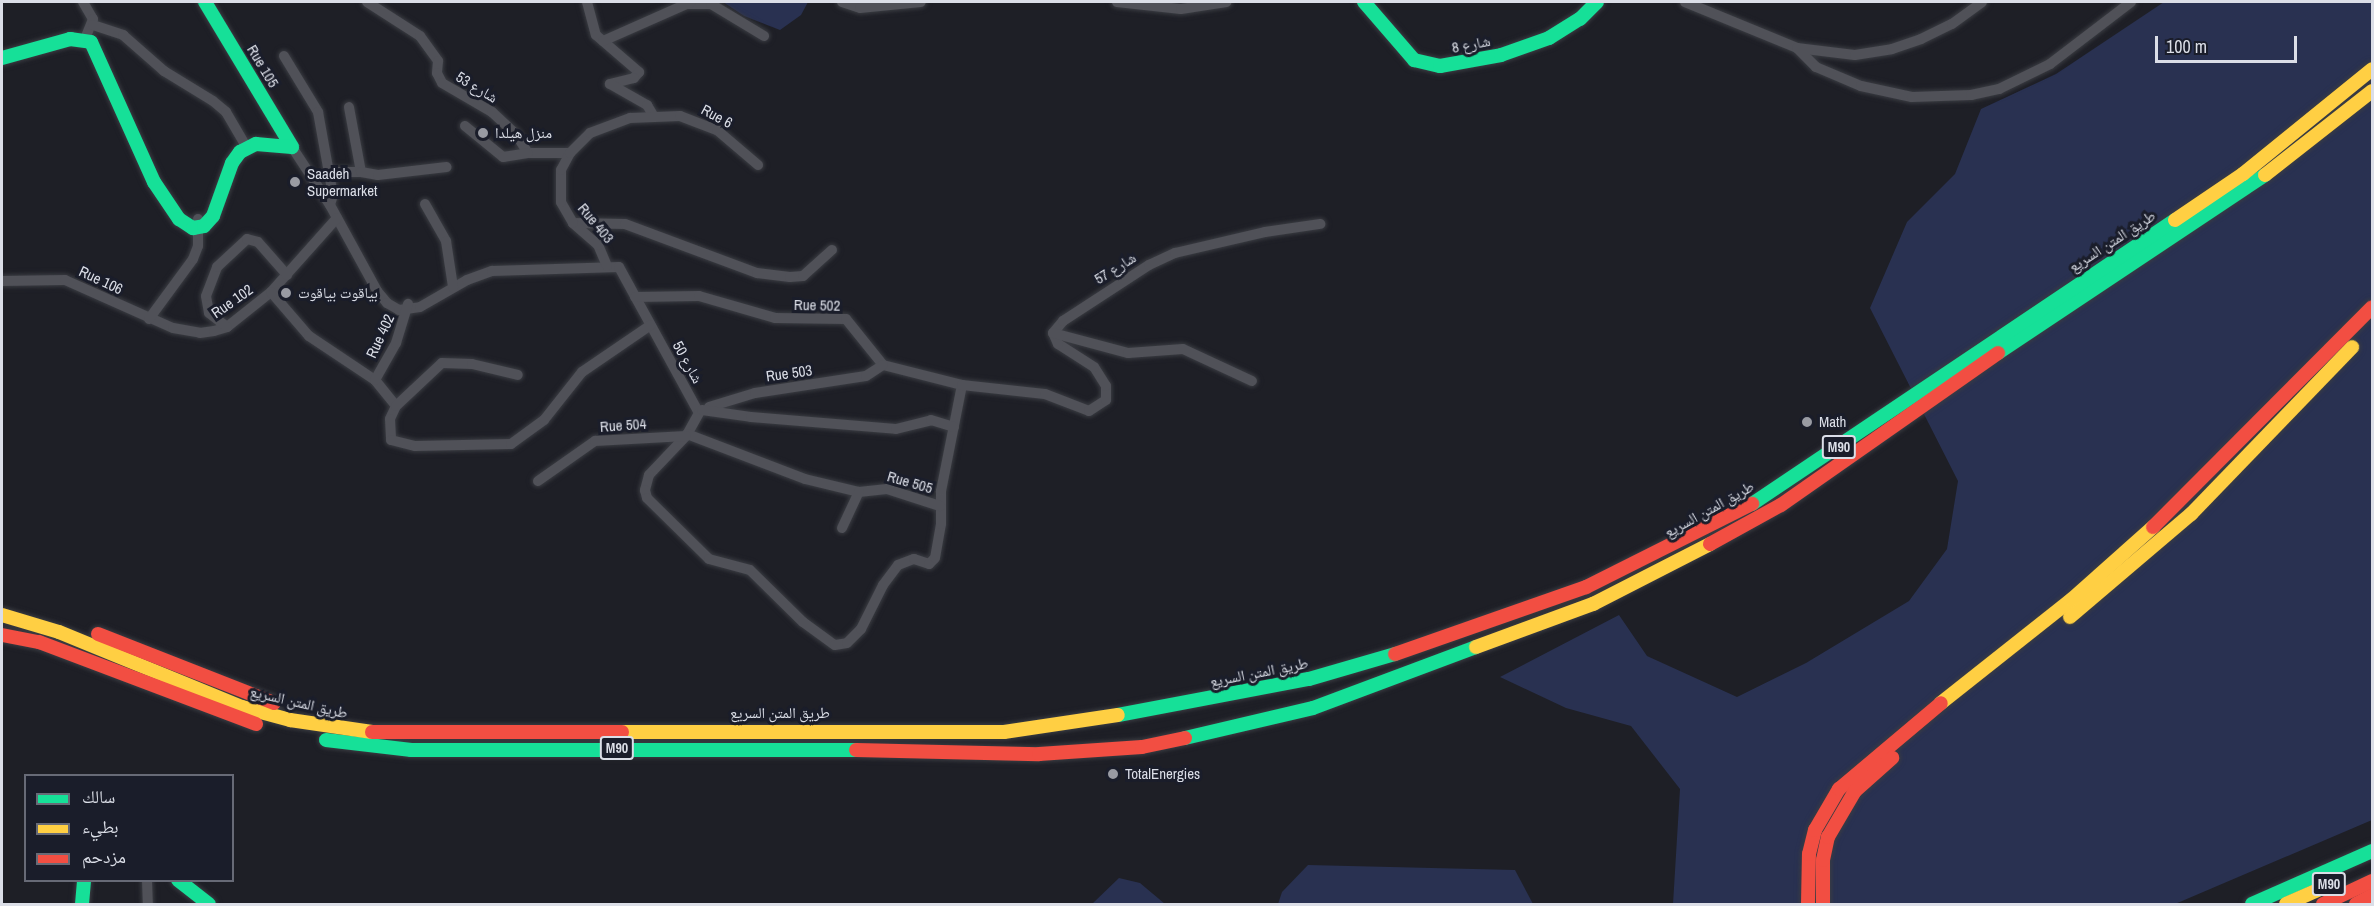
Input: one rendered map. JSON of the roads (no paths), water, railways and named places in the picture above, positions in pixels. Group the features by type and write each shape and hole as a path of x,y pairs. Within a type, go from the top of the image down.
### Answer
{"main road":[{"name":"Rue 105","path":"205,2 292,147"},
{"name":"شارع 8","path":"1364,2 1414,60 1440,66 1501,55 1549,38 1580,20 1597,2"},
{"path":"2,58 55,44 85,39 95,47 154,182 174,210 199,223 215,208 232,163 247,147 265,144 292,147"},
{"path":"55,44 82,46 100,60"},
{"name":"طريق المتن السريع","path":"2,615 59,632 242,706 331,728 386,732 1004,732 1239,693 1381,659 1586,587 1704,533 1781,486 1976,351 2243,174 2373,69"},
{"name":"طريق المتن السريع","path":"2,635 19,638 277,730 353,745 411,750 732,747 1039,754 1142,747 1248,726 1365,690 1593,604 1736,531 1781,505 1982,363 2254,184 2373,91"},
{"path":"1823,904 1823,860 1828,837 1839,814 1856,790 1933,719 2178,504 2373,308"},
{"path":"1808,904 1809,854 1826,808 1862,766 1933,719 2191,513 2373,326"},
{"path":"2,602 203,672 258,698 386,732"},
{"path":"2,643 19,638"},
{"path":"1239,693 1248,726"},
{"path":"2252,904 2373,851"},
{"name":"M90","path":"2286,904 2373,864"},
{"name":"M90","path":"2323,904 2373,881"},
{"path":"82,904 84,882"},
{"path":"181,882 209,904"},
{"path":"2355,904 2373,896"}],"street":[{"path":"83,2 93,25 123,35 164,71 213,100 226,112 247,147"},
{"name":"شارع 53","path":"367,2 427,43 438,61 439,79 448,89 492,112 516,134 528,153"},
{"path":"588,2 590,19 603,41 639,72 634,78 609,84 647,105 653,116"},
{"path":"842,2 860,8 921,2"},
{"path":"1118,2 1181,9 1226,2"},
{"path":"1685,2 1797,48 1835,54 1892,50 1952,24 1982,2"},
{"path":"1797,48 1816,67 1861,86 1912,97 1940,98 1999,89 2050,64 2131,2"},
{"path":"603,41 656,14 689,3 710,3 764,36"},
{"path":"85,39 93,25"},
{"path":"1832,73 1835,54"},
{"path":"284,56 315,102 333,195 330,205"},
{"path":"349,107 361,172"},
{"name":"Rue 403","path":"607,266 598,245 573,223 561,202 561,170 570,153 602,126 653,116"},
{"name":"Rue 6","path":"653,116 680,116 706,124 729,138 758,165"},
{"path":"465,126 497,154 510,158 528,153 570,153"},
{"path":"292,147 330,205 373,282 391,298 408,307 492,271 572,270 607,266"},
{"path":"542,153 561,170"},
{"path":"327,172 385,174 447,167"},
{"path":"425,204 446,241 453,287"},
{"name":"Rue 102","path":"149,319 193,333 227,327 271,292 319,241 337,218"},
{"path":"573,223 602,221 637,227 771,275 803,276 832,250"},
{"path":"149,319 193,259 199,223"},
{"name":"شارع 57","path":"1053,333 1063,321 1100,295 1175,253 1265,232 1320,224"},
{"name":"Rue 102","path":"319,241 342,229"},
{"path":"227,327 208,313 206,296 218,267 247,239 258,242 287,275"},
{"name":"شارع 50","path":"607,266 622,271 700,411"},
{"name":"Rue 106","path":"2,281 65,280 149,319"},
{"path":"271,292 309,336 375,380 396,406"},
{"name":"Rue 502","path":"635,297 699,296 775,318 846,319 883,365"},
{"name":"Rue 402","path":"375,380 396,343 408,307"},
{"path":"518,375 472,364 442,363 396,406 389,430 391,440 432,447 511,444 544,420 582,372 651,325"},
{"path":"1053,333 1128,353 1172,347 1183,349 1252,381"},
{"path":"883,365 962,386 1029,390 1083,410 1101,407 1106,400 1106,386 1095,368 1058,344 1053,333"},
{"name":"Rue 503","path":"700,411 755,393 866,376 883,365"},
{"name":"Rue 505","path":"686,435 805,479 859,492 887,489 940,506 962,386"},
{"path":"940,506 941,524 932,562 909,560 898,565 882,585 872,613 847,644 834,645 750,570 722,565 697,549 653,507 645,490 650,475 686,435 700,411 896,429 931,420 954,427"},
{"name":"Rue 504","path":"538,481 595,441 686,435"},
{"path":"842,528 859,492"},
{"path":"147,882 148,904"}],"place":[{"name":"منزل هيلدا","path":"483,133"},
{"name":"Saadeh Supermarket","path":"295,182"},
{"name":"بياقوت بياقوت","path":"286,293"},
{"name":"Math","path":"1807,422"},
{"name":"TotalEnergies","path":"1113,774"}]}
